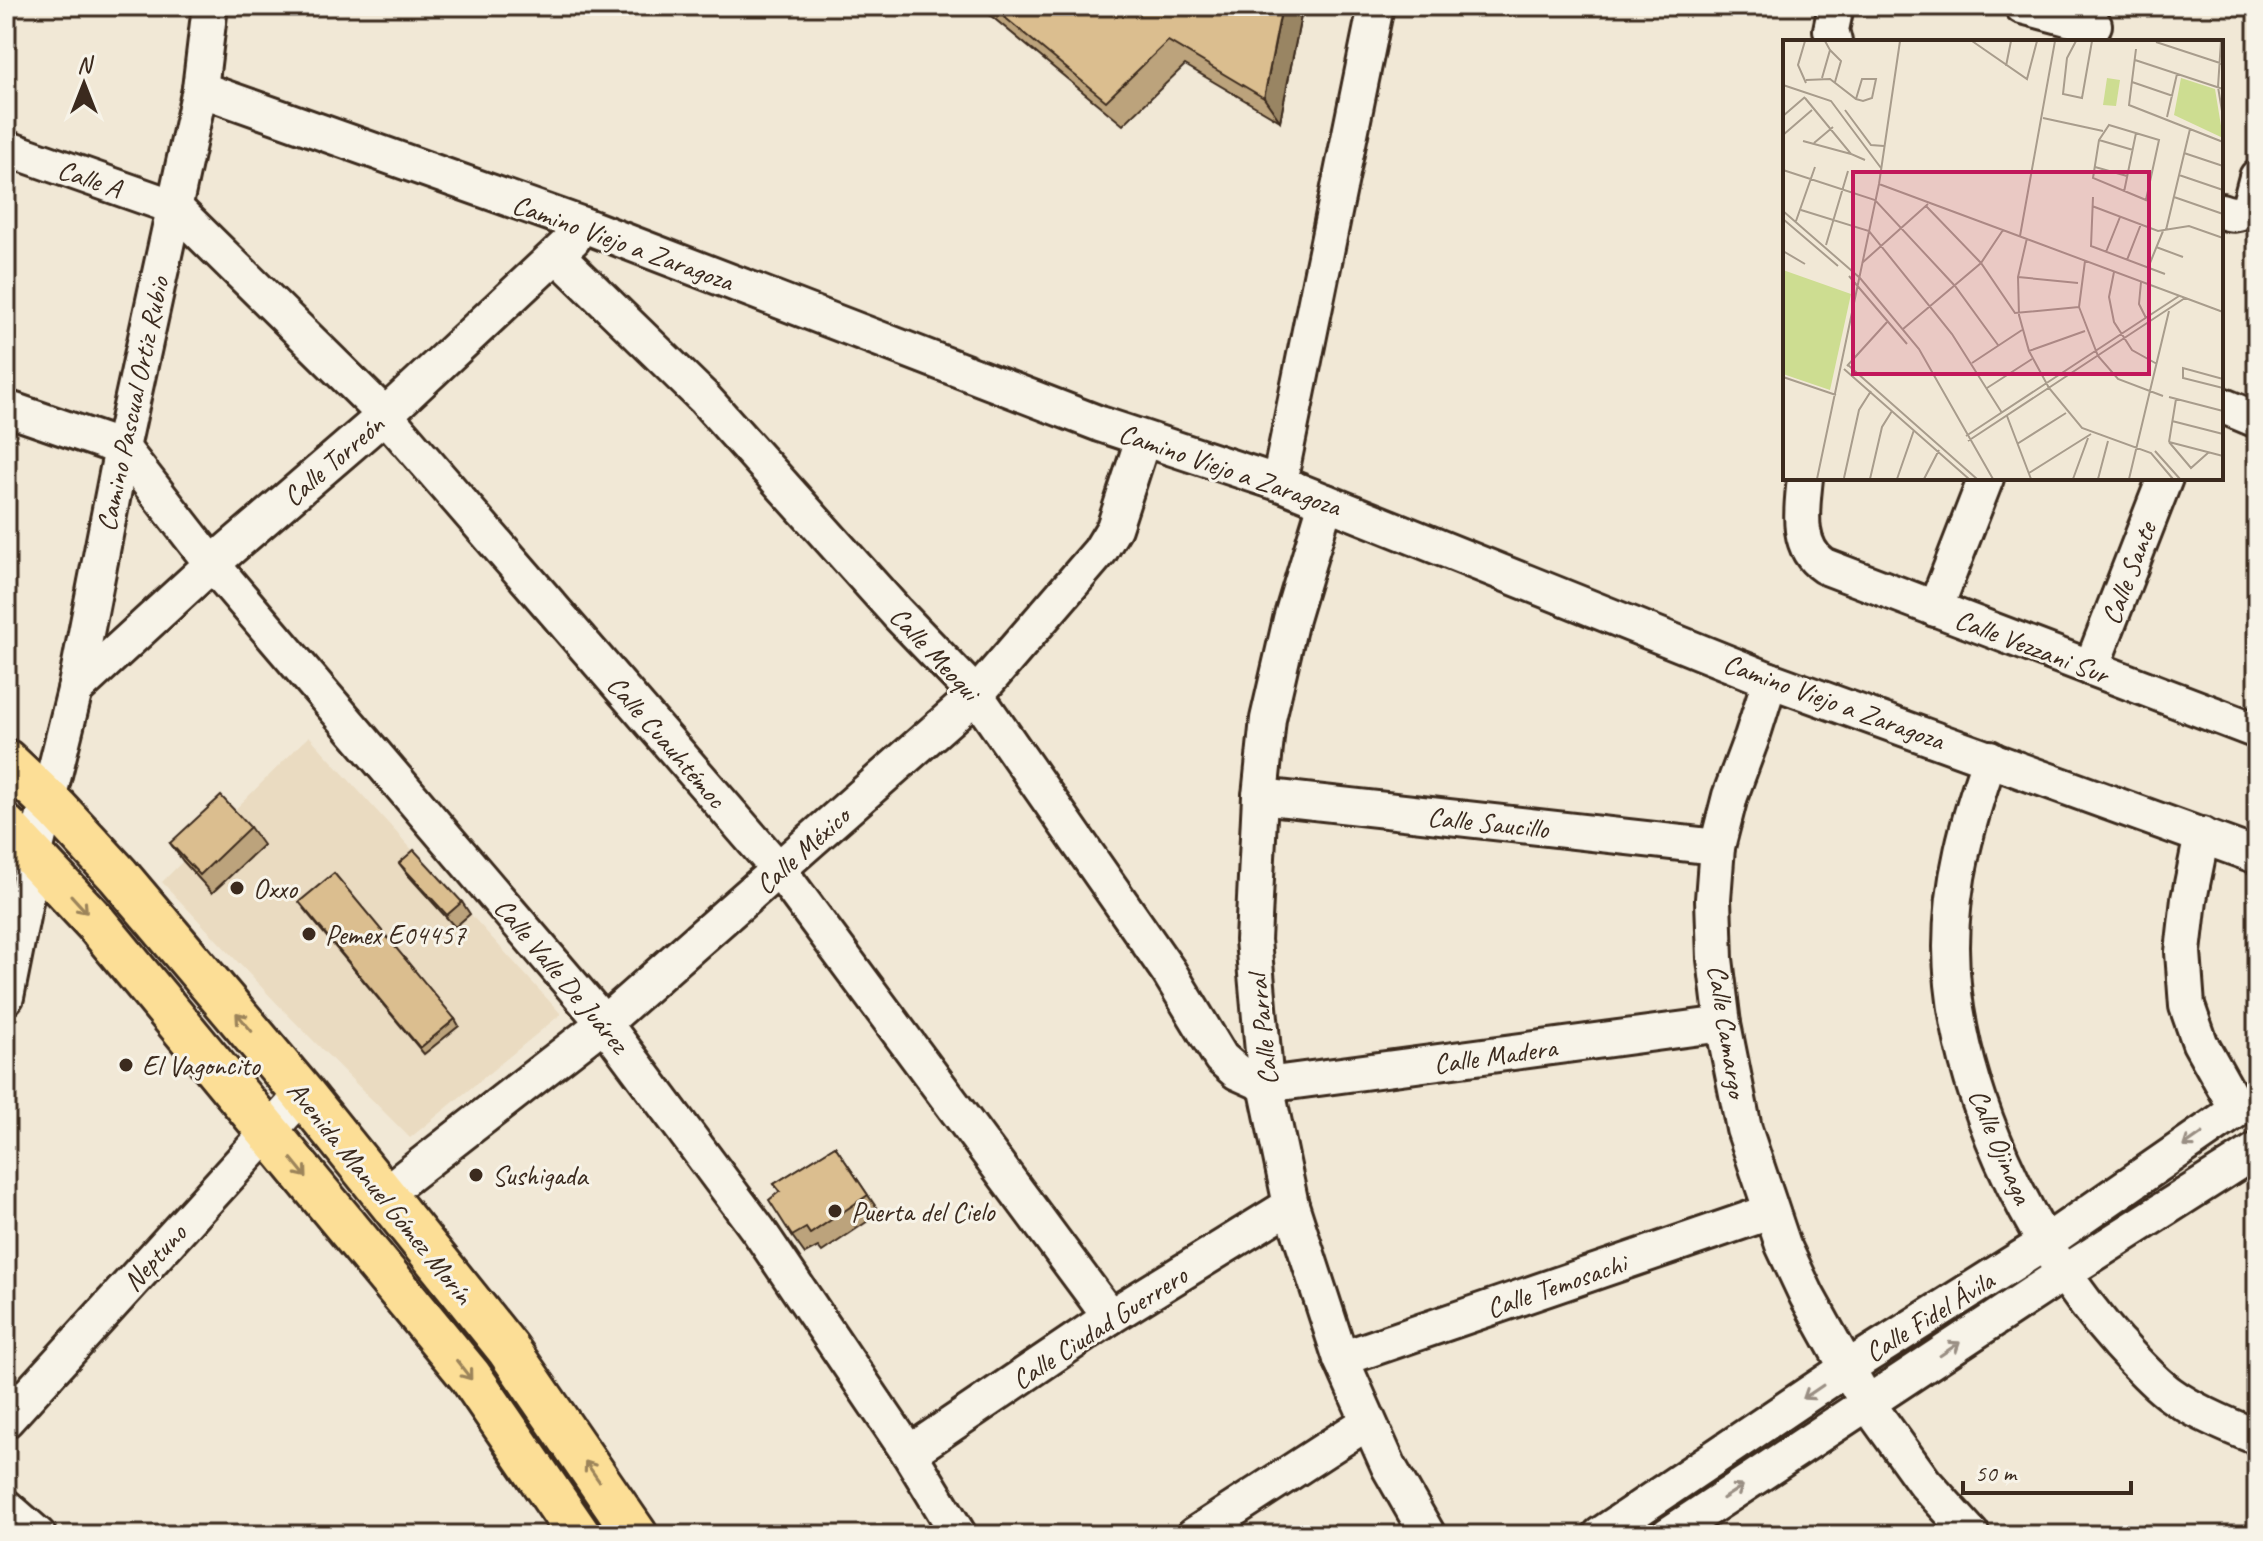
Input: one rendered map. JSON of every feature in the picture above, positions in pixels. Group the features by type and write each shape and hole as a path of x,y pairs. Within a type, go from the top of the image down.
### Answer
{"main road":[{"name":"Avenida Manuel Gómez Morín","path":"6,761 57,809 132,891 303,1094 508,1349 636,1535"},
{"name":"Avenida Manuel Gómez Morín","path":"20,842 95,922 470,1376 579,1535"}],"street":[{"name":"Camino Pascual Ortiz Rubio","path":"6,997 20,842 48,802 75,690 122,448 200,89 210,6"},
{"path":"1279,483 1376,6"},
{"path":"1834,40 1831,30 1836,6"},
{"path":"2022,6 2094,24"},
{"name":"Camino Viejo a Zaragoza","path":"200,89 586,226 1143,439 1279,483 1770,680 2257,856"},
{"name":"Calle A","path":"6,148 174,207"},
{"path":"2223,212 2239,214 2249,208 2257,177"},
{"name":"Calle Cuauhtémoc","path":"174,207 385,415 779,870 1110,1317"},
{"name":"Calle Torreón","path":"75,690 212,564 385,415 586,226"},
{"name":"Calle Meoqui","path":"557,255 704,398 897,613 976,695 1169,972 1221,1058 1237,1072 1266,1085"},
{"path":"2223,406 2257,420"},
{"path":"6,408 122,448"},
{"name":"Calle México","path":"383,1195 604,1023 976,695 1100,551 1119,517 1143,439"},
{"name":"Calle Valle De Juárez","path":"122,448 212,564 604,1023 759,1231 909,1453 959,1535"},
{"name":"Calle Vezzani Sur","path":"1805,480 1803,527 1811,555 1833,571 2256,727"},
{"path":"1935,609 1985,480"},
{"name":"Calle Sante","path":"2091,668 2164,480"},
{"name":"Calle Parral","path":"1326,502 1291,619 1268,719 1260,796 1253,940 1266,1085 1291,1205 1341,1359 1389,1467 1428,1535"},
{"name":"Calle Camargo","path":"1770,680 1730,796 1717,847 1713,899 1715,959 1723,1024 1744,1129 1770,1212 1807,1296 1868,1404"},
{"name":"Calle Ojinaga","path":"1990,758 1961,850 1953,898 1951,950 1956,1011 1973,1078 1995,1145 2045,1243 2095,1317 2170,1394 2257,1437"},
{"name":"Calle Saucillo","path":"1260,796 1717,847"},
{"path":"2202,835 2189,899 2183,952 2187,1006 2200,1043 2247,1102"},
{"name":"Calle Madera","path":"1266,1085 1723,1024"},
{"name":"Neptuno","path":"6,1420 303,1094"},
{"name":"Calle Fidel Ávila","path":"1600,1535 1847,1368 2045,1243 2247,1102"},
{"name":"Calle Fidel Ávila","path":"1668,1535 2064,1273 2257,1150"},
{"name":"Calle Ciudad Guerrero","path":"909,1453 1110,1317 1291,1205"},
{"name":"Calle Temosachi","path":"1341,1359 1770,1212"},
{"path":"1868,1404 1924,1482 1972,1535"},
{"path":"1194,1535 1368,1422"},
{"path":"6,1507 38,1535"}],"shaded area":[{"path":"309,736 561,1014 410,1138 162,882"}],"building":[{"path":"991,6 1282,6 1264,98 1168,41 1106,101"},
{"path":"221,796 250,827 200,875 170,843"},
{"path":"414,850 462,902 447,915 399,863"},
{"path":"334,873 455,1019 420,1048 299,902"},
{"name":"Puerta del Cielo","path":"835,1146 868,1195 810,1234 806,1228 792,1236 769,1200 780,1191 774,1184"}],"place":[{"name":"Oxxo","path":"237,888"},
{"name":"Pemex E04457","path":"309,934"},
{"name":"El Vagoncito","path":"126,1065"},
{"name":"Sushigada","path":"476,1175"},
{"name":"Puerta del Cielo","path":"835,1211"}]}
